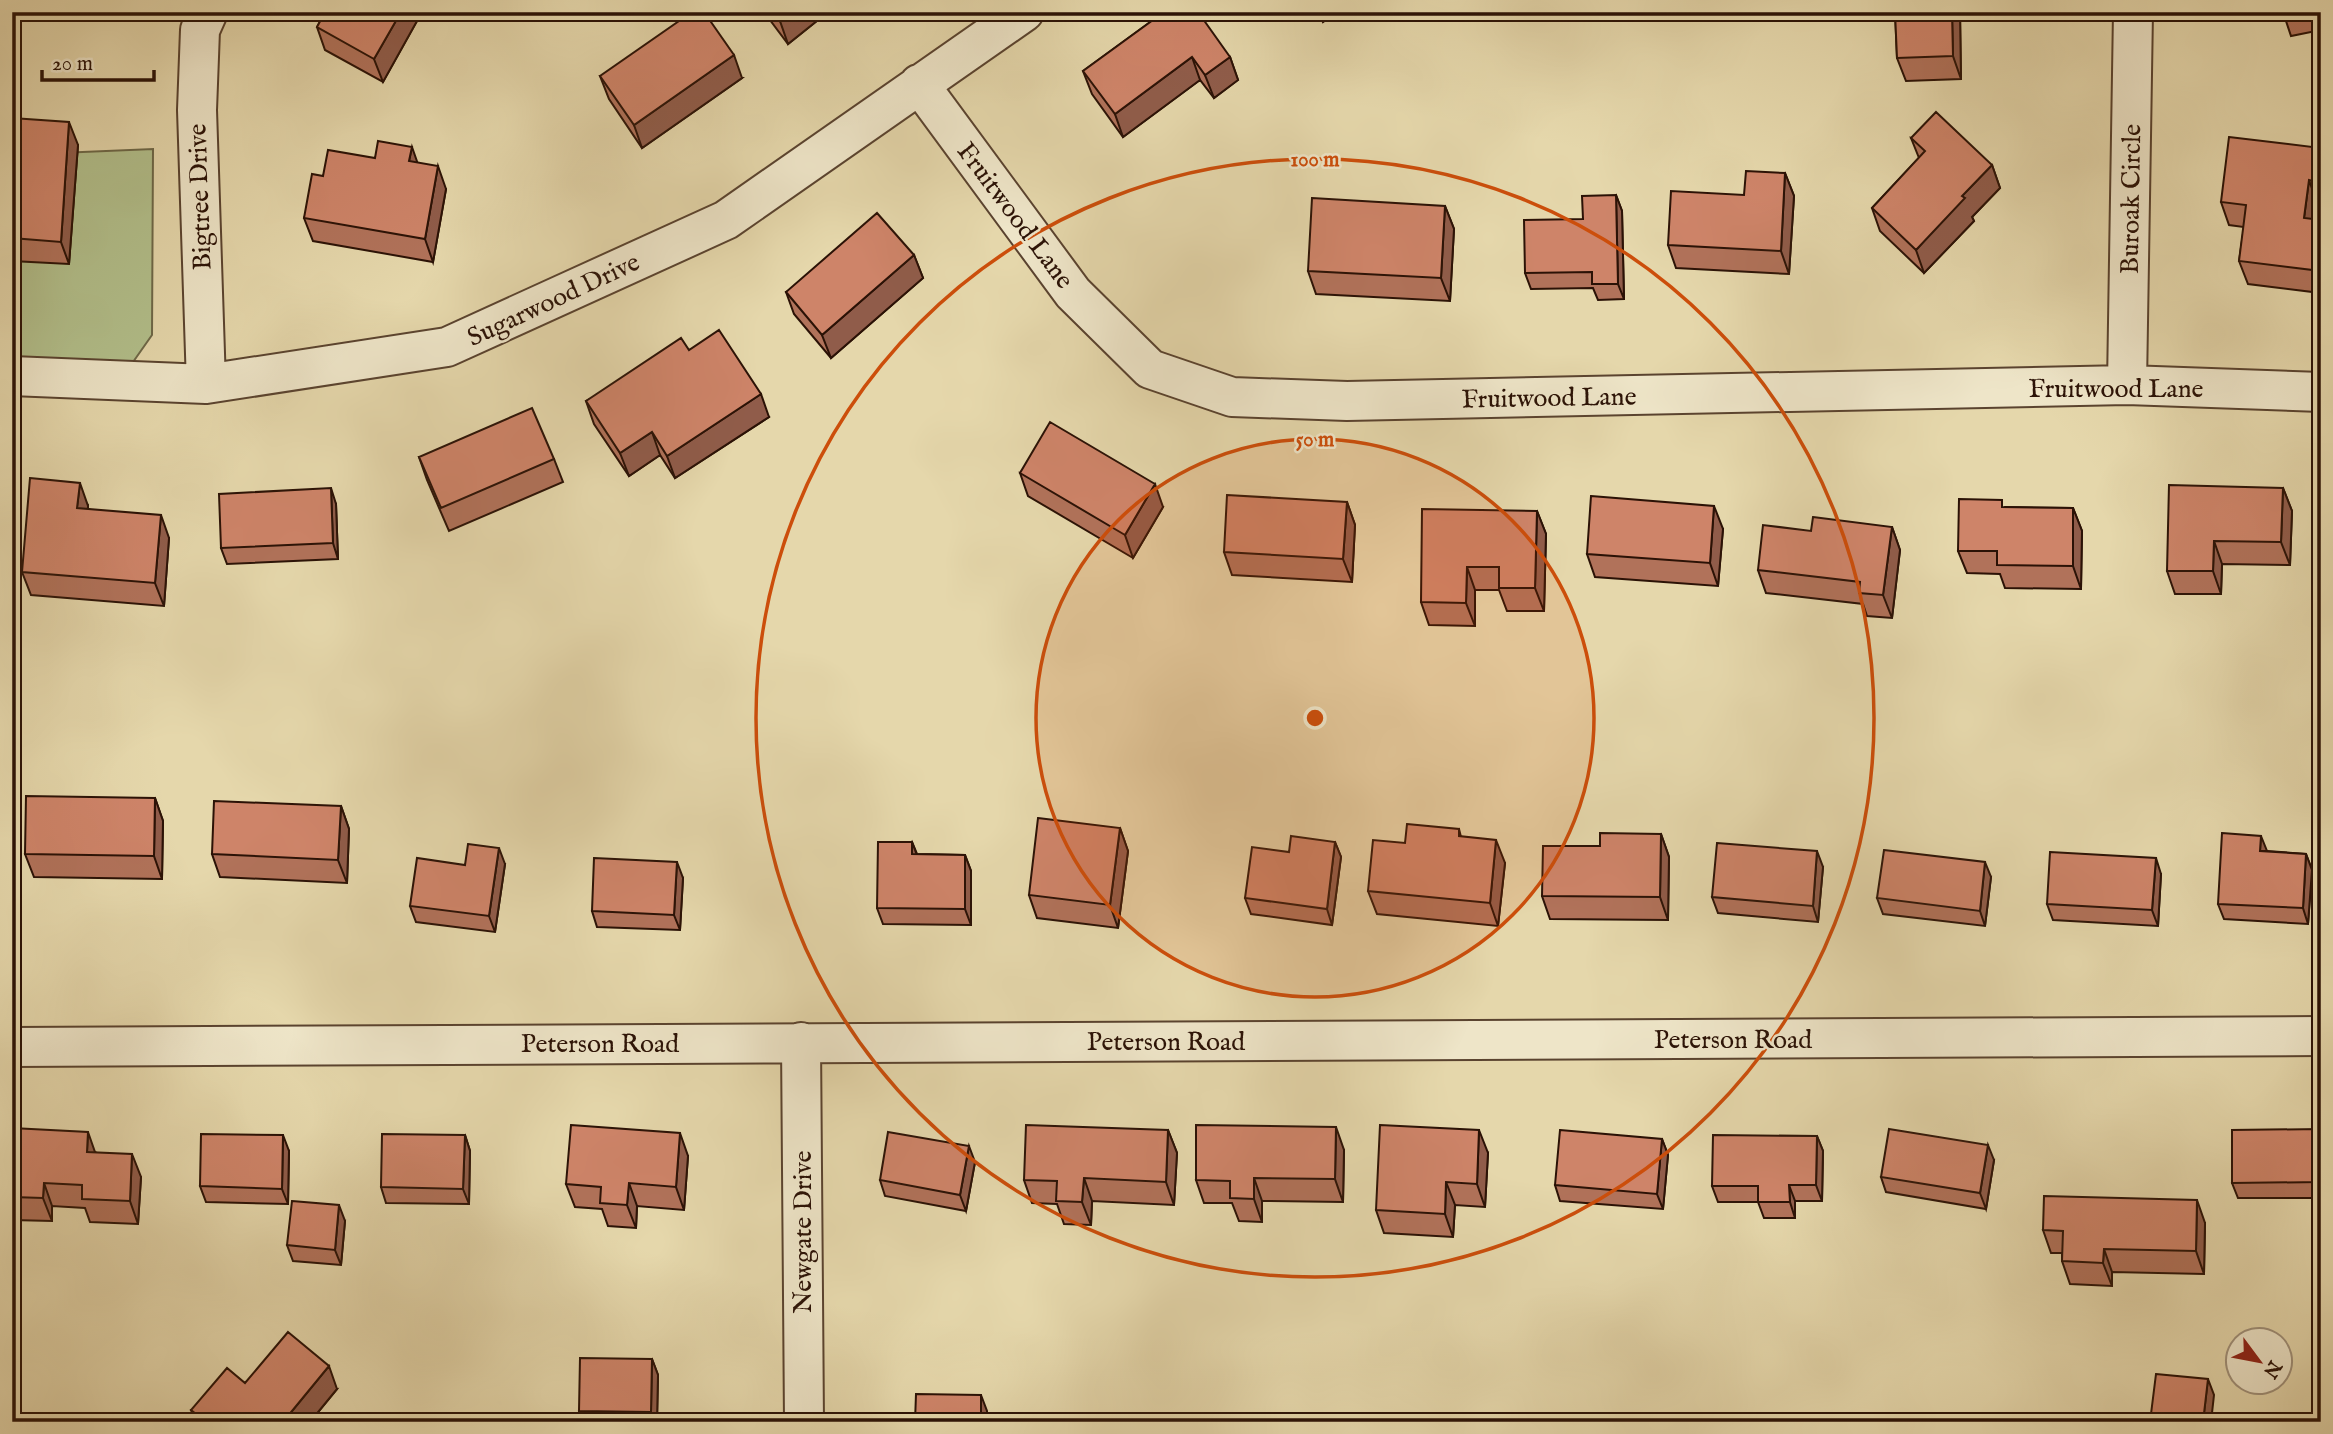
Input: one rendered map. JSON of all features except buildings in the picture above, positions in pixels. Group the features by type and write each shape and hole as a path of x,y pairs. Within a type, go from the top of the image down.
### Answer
{"street":[{"name":"Bigtree Drive","path":"206,384 197,110 200,30 208,12"},
{"name":"Sugarwood Drive","path":"12,376 206,384 447,347 726,220 1024,12"},
{"name":"Buroak Circle","path":"2127,385 2133,12"},
{"name":"Fruitwood Lane","path":"919,84 1073,293 1150,369 1232,397 1347,401 2127,385 2321,392"},
{"name":"Peterson Road","path":"12,1048 2321,1036"},
{"name":"Newgate Drive","path":"801,1042 804,1422"}],"green space":[{"path":"153,149 152,335 133,362 12,364 12,155"}]}
